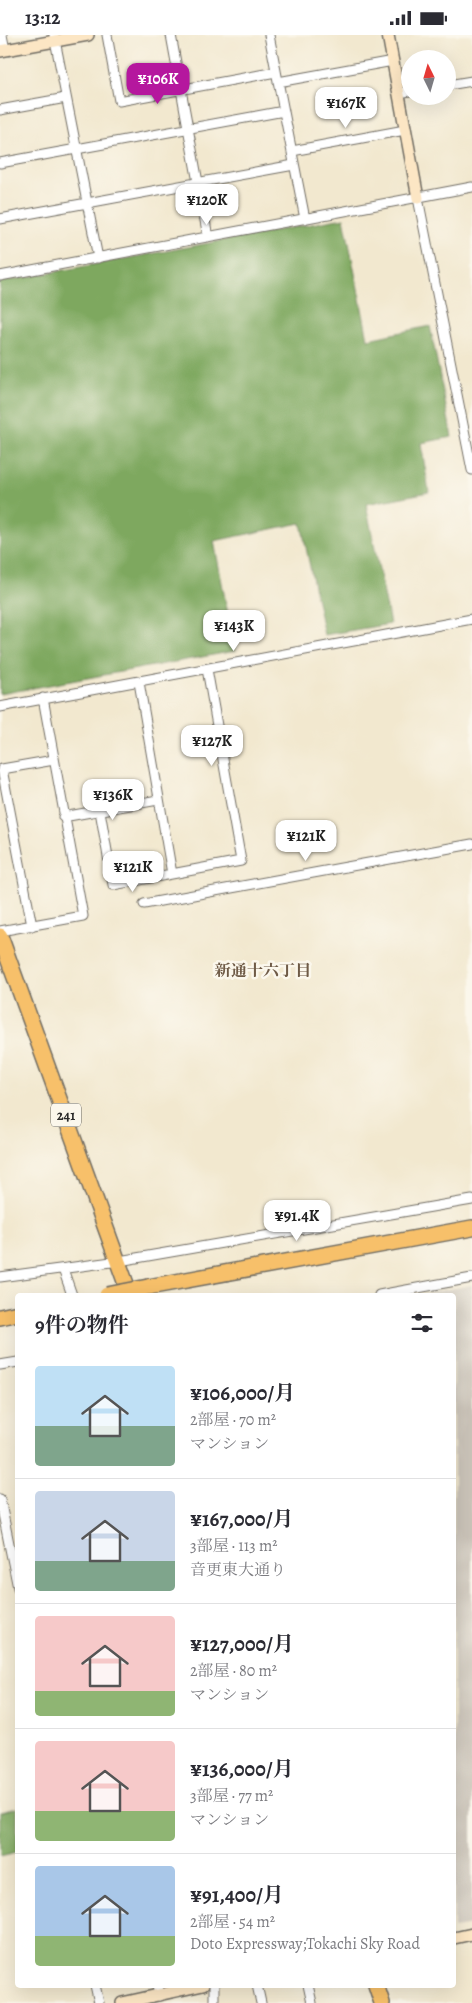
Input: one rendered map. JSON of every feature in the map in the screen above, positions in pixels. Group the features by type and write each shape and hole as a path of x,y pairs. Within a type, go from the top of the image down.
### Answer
{"highway":[{"name":"241","path":"0,936 129,1293"},
{"path":"117,1293 472,1228"},
{"path":"0,1315 15,1312"},
{"path":"377,1988 382,2003"}],"street":[{"path":"2,35 2,51 54,38 88,35"},
{"path":"107,35 119,101 276,71"},
{"path":"171,35 208,237"},
{"path":"269,35 305,219"},
{"path":"388,35 393,61 401,84"},
{"path":"54,38 98,258"},
{"path":"278,82 393,61"},
{"path":"456,84 472,81"},
{"path":"0,110 66,98"},
{"path":"404,105 405,129 472,470"},
{"path":"0,163 284,111"},
{"path":"292,151 405,129"},
{"path":"0,219 294,165"},
{"path":"0,276 472,187"},
{"path":"0,707 472,619"},
{"path":"100,811 113,885 241,861 207,669"},
{"path":"139,682 172,874"},
{"path":"0,931 83,916 63,817 43,698"},
{"path":"32,926 2,769 54,760"},
{"path":"63,817 158,800"},
{"path":"144,903 472,844"},
{"path":"0,1277 119,1261 472,1200"},
{"path":"63,1269 71,1293"},
{"path":"388,1293 472,1277"},
{"path":"0,1365 15,1362"},
{"path":"0,1499 15,1573"},
{"path":"456,1938 472,1934"},
{"path":"96,1988 99,2003"},
{"path":"122,2003 158,1991 180,1988"},
{"path":"214,1988 214,2003"},
{"path":"258,1988 261,2003"},
{"path":"309,1988 312,2003"}],"shaded area":[{"path":"472,1285 472,1925 456,1928 456,1293 428,1293"}],"green space":[{"path":"344,218 368,339 430,326 452,437 421,443 429,492 366,504 390,624 324,635 301,523 214,541 235,651 0,694 0,282"},
{"path":"15,1808 15,1852 0,1856 0,1812"}],"district":[{"name":"新通十六丁目","path":"263,971"}]}
